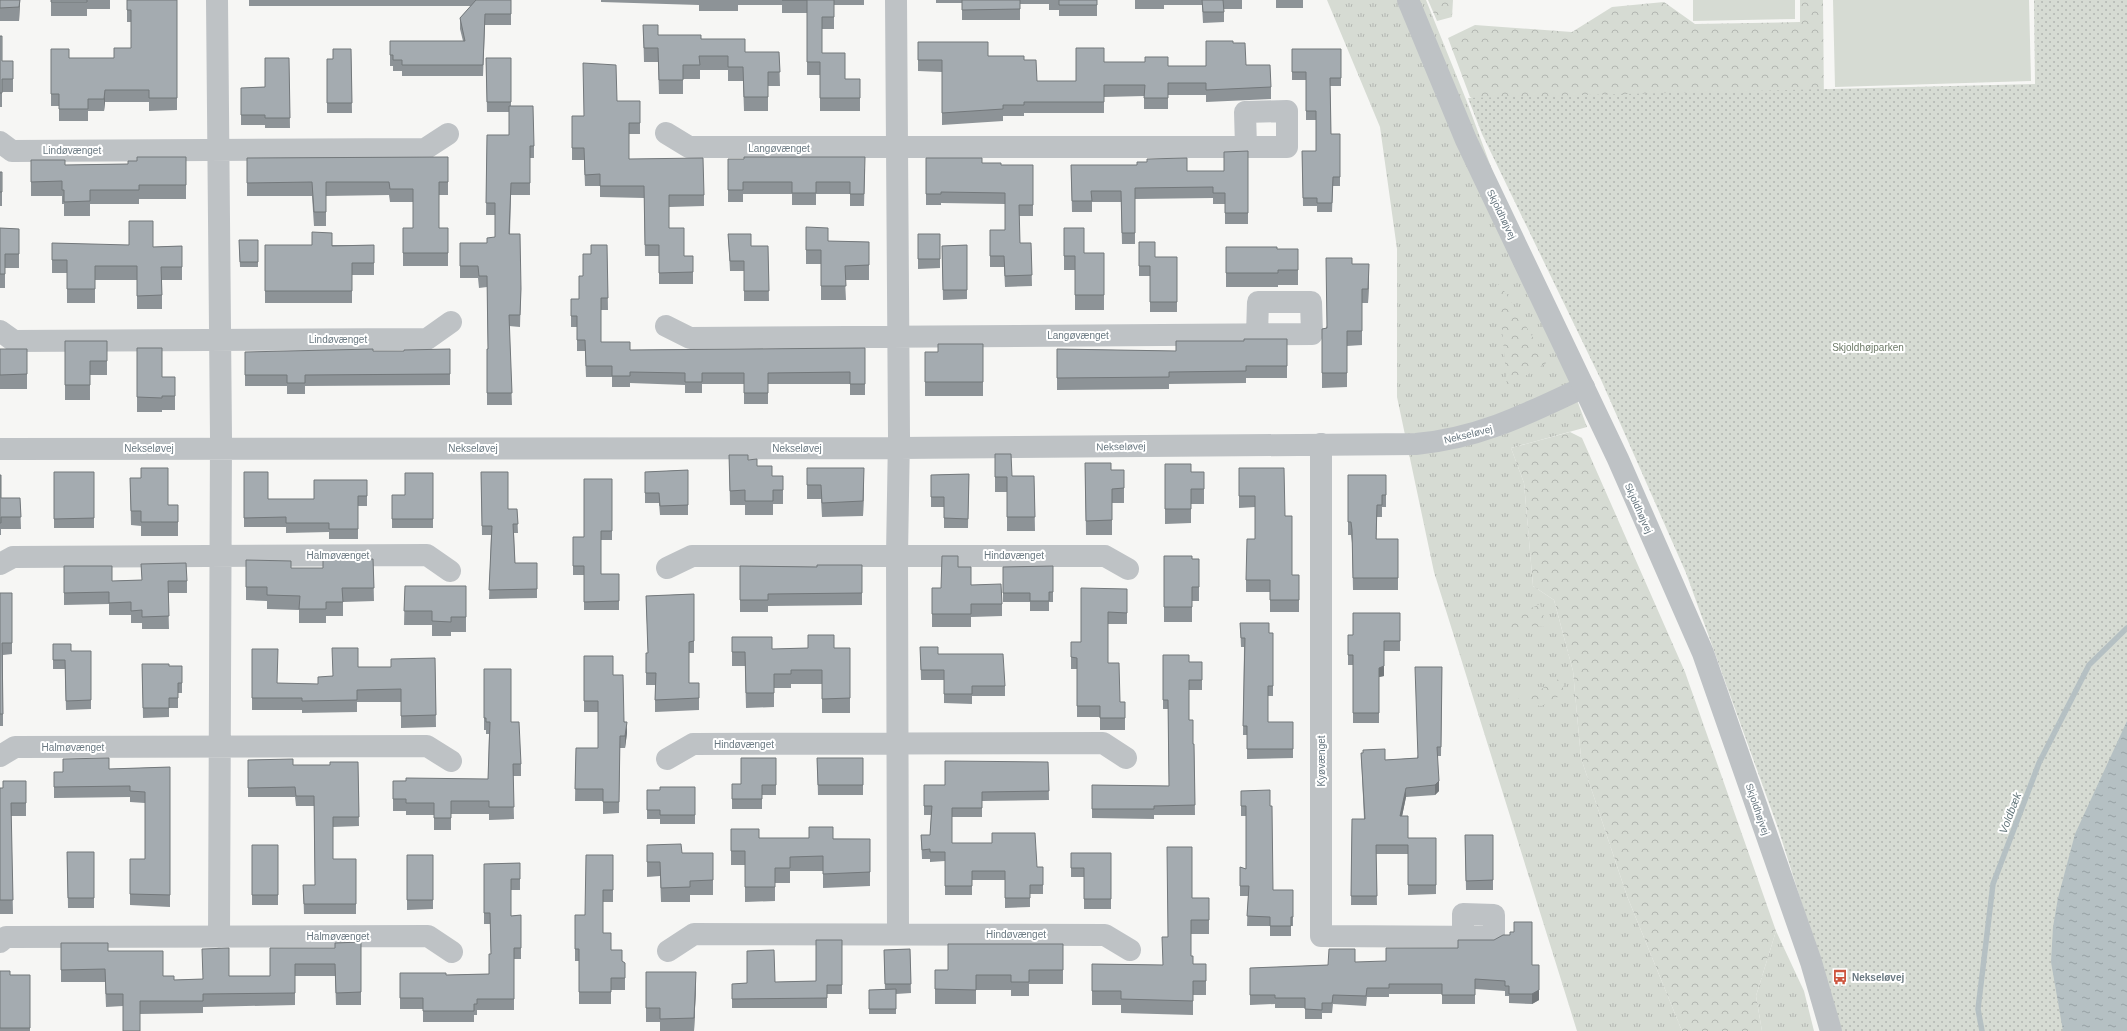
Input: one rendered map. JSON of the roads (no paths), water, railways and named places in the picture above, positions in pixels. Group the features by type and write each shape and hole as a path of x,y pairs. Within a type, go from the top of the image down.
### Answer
{"street":[{"path":"217,0 221,448 219,937"},
{"path":"896,0 899,448 897,555 898,933"},
{"name":"Skjoldhøjvej","path":"1408,0 1419,31 1466,140 1584,387 1703,653 1811,962 1831,1031"},
{"name":"Langøvænget","path":"666,133 689,148 1246,147"},
{"name":"Lindøvænget","path":"0,142 12,151 425,149 448,134"},
{"name":"Lindøvænget","path":"0,331 14,341 427,339 451,322"},
{"name":"Langøvænget","path":"666,326 690,338 1258,334"},
{"name":"Nekseløvej","path":"0,448 899,448 1409,444 1446,441 1502,425 1584,387"},
{"name":"Kyøvænget","path":"1321,444 1321,936 1463,937"},
{"name":"Halmøvænget","path":"0,564 13,557 427,555 450,571"},
{"name":"Hindøvænget","path":"667,568 692,556 897,555 1105,556 1128,569"},
{"name":"Hindøvænget","path":"667,759 693,744 897,743 1103,743 1126,758"},
{"name":"Halmøvænget","path":"0,756 15,747 427,746 451,761"},
{"name":"Hindøvænget","path":"668,951 694,934 898,933 1105,935 1130,950"},
{"name":"Halmøvænget","path":"0,942 6,937 428,936 452,952"}],"water":[{"path":"2127,721 2127,1031 2063,1031 2051,962 2053,927 2058,898 2075,834"}],"waterway":[{"name":"Voldbæk","path":"1982,1031 1978,1009 1993,884 2039,763 2089,665 2127,628"}],"place":[{"name":"Nekseløvej","path":"1840,977"}],"park label":[{"name":"Skjoldhøjparken","path":"1868,347"}]}
